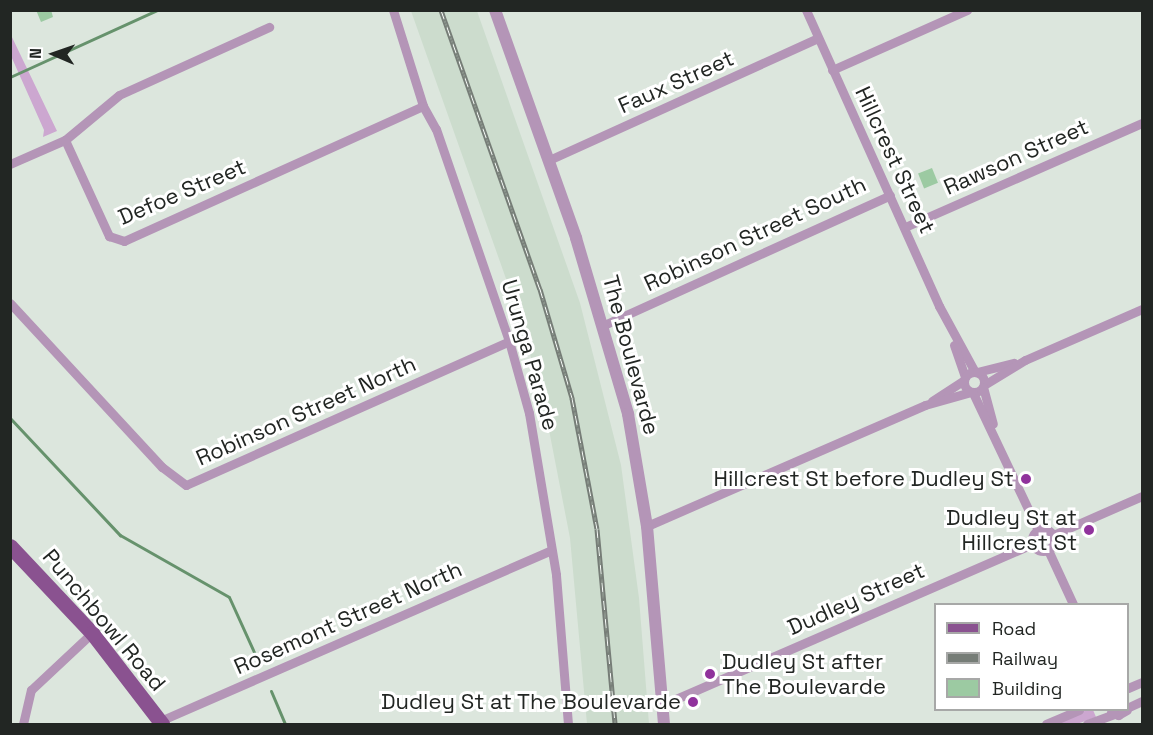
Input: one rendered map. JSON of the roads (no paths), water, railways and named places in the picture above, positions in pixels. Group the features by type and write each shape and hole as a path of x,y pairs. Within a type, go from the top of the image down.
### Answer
{"main road":[{"name":"Punchbowl Road","path":"10,546 92,633 161,723"}],"street":[{"name":"Urunga Parade","path":"393,10 423,106 436,129 509,341 542,475 568,724"},
{"name":"The Boulevarde","path":"495,10 549,160 604,325 628,414 647,526 664,724"},
{"name":"Hillcrest Street","path":"806,10 948,325 983,386"},
{"path":"832,70 967,10"},
{"path":"10,164 65,140 119,94 269,27"},
{"name":"Faux Street","path":"549,160 818,38"},
{"name":"Defoe Street","path":"65,140 109,236 120,242 423,106"},
{"name":"Rawson Street","path":"904,227 1143,123"},
{"name":"Robinson Street South","path":"604,325 890,195"},
{"name":"Robinson Street North","path":"10,303 162,467 186,485 509,341"},
{"path":"647,526 925,405 972,392 1025,360 1143,309"},
{"name":"Hillcrest Street","path":"948,325 964,378 972,392"},
{"path":"925,405 976,372 1025,360"},
{"path":"983,386 1001,449"},
{"path":"972,392 1038,530 1032,544 1040,551 1048,550 1054,542 1053,535 1046,529 1038,530"},
{"path":"1053,535 1143,496"},
{"name":"Dudley Street","path":"663,705 1032,544"},
{"name":"Rosemont Street North","path":"161,723 551,550"},
{"path":"1048,550 1073,603"},
{"path":"23,724 31,690 92,633"},
{"path":"1129,688 1143,682"},
{"path":"1129,708 1143,701"},
{"path":"1046,724 1077,711"},
{"path":"1087,724 1122,712"}],"waterway":[{"path":"10,77 157,10"},
{"path":"10,418 120,535 229,597 258,661"},
{"path":"271,691 285,724"}],"railway":[{"path":"441,10 540,289 572,398 597,529 615,724"}],"place":[{"name":"Hillcrest St before Dudley St","path":"1026,479"},
{"name":"Dudley St at Hillcrest St","path":"1089,530"},
{"name":"Dudley St after The Boulevarde","path":"710,674"},
{"name":"Dudley St at The Boulevarde","path":"693,702"}]}
